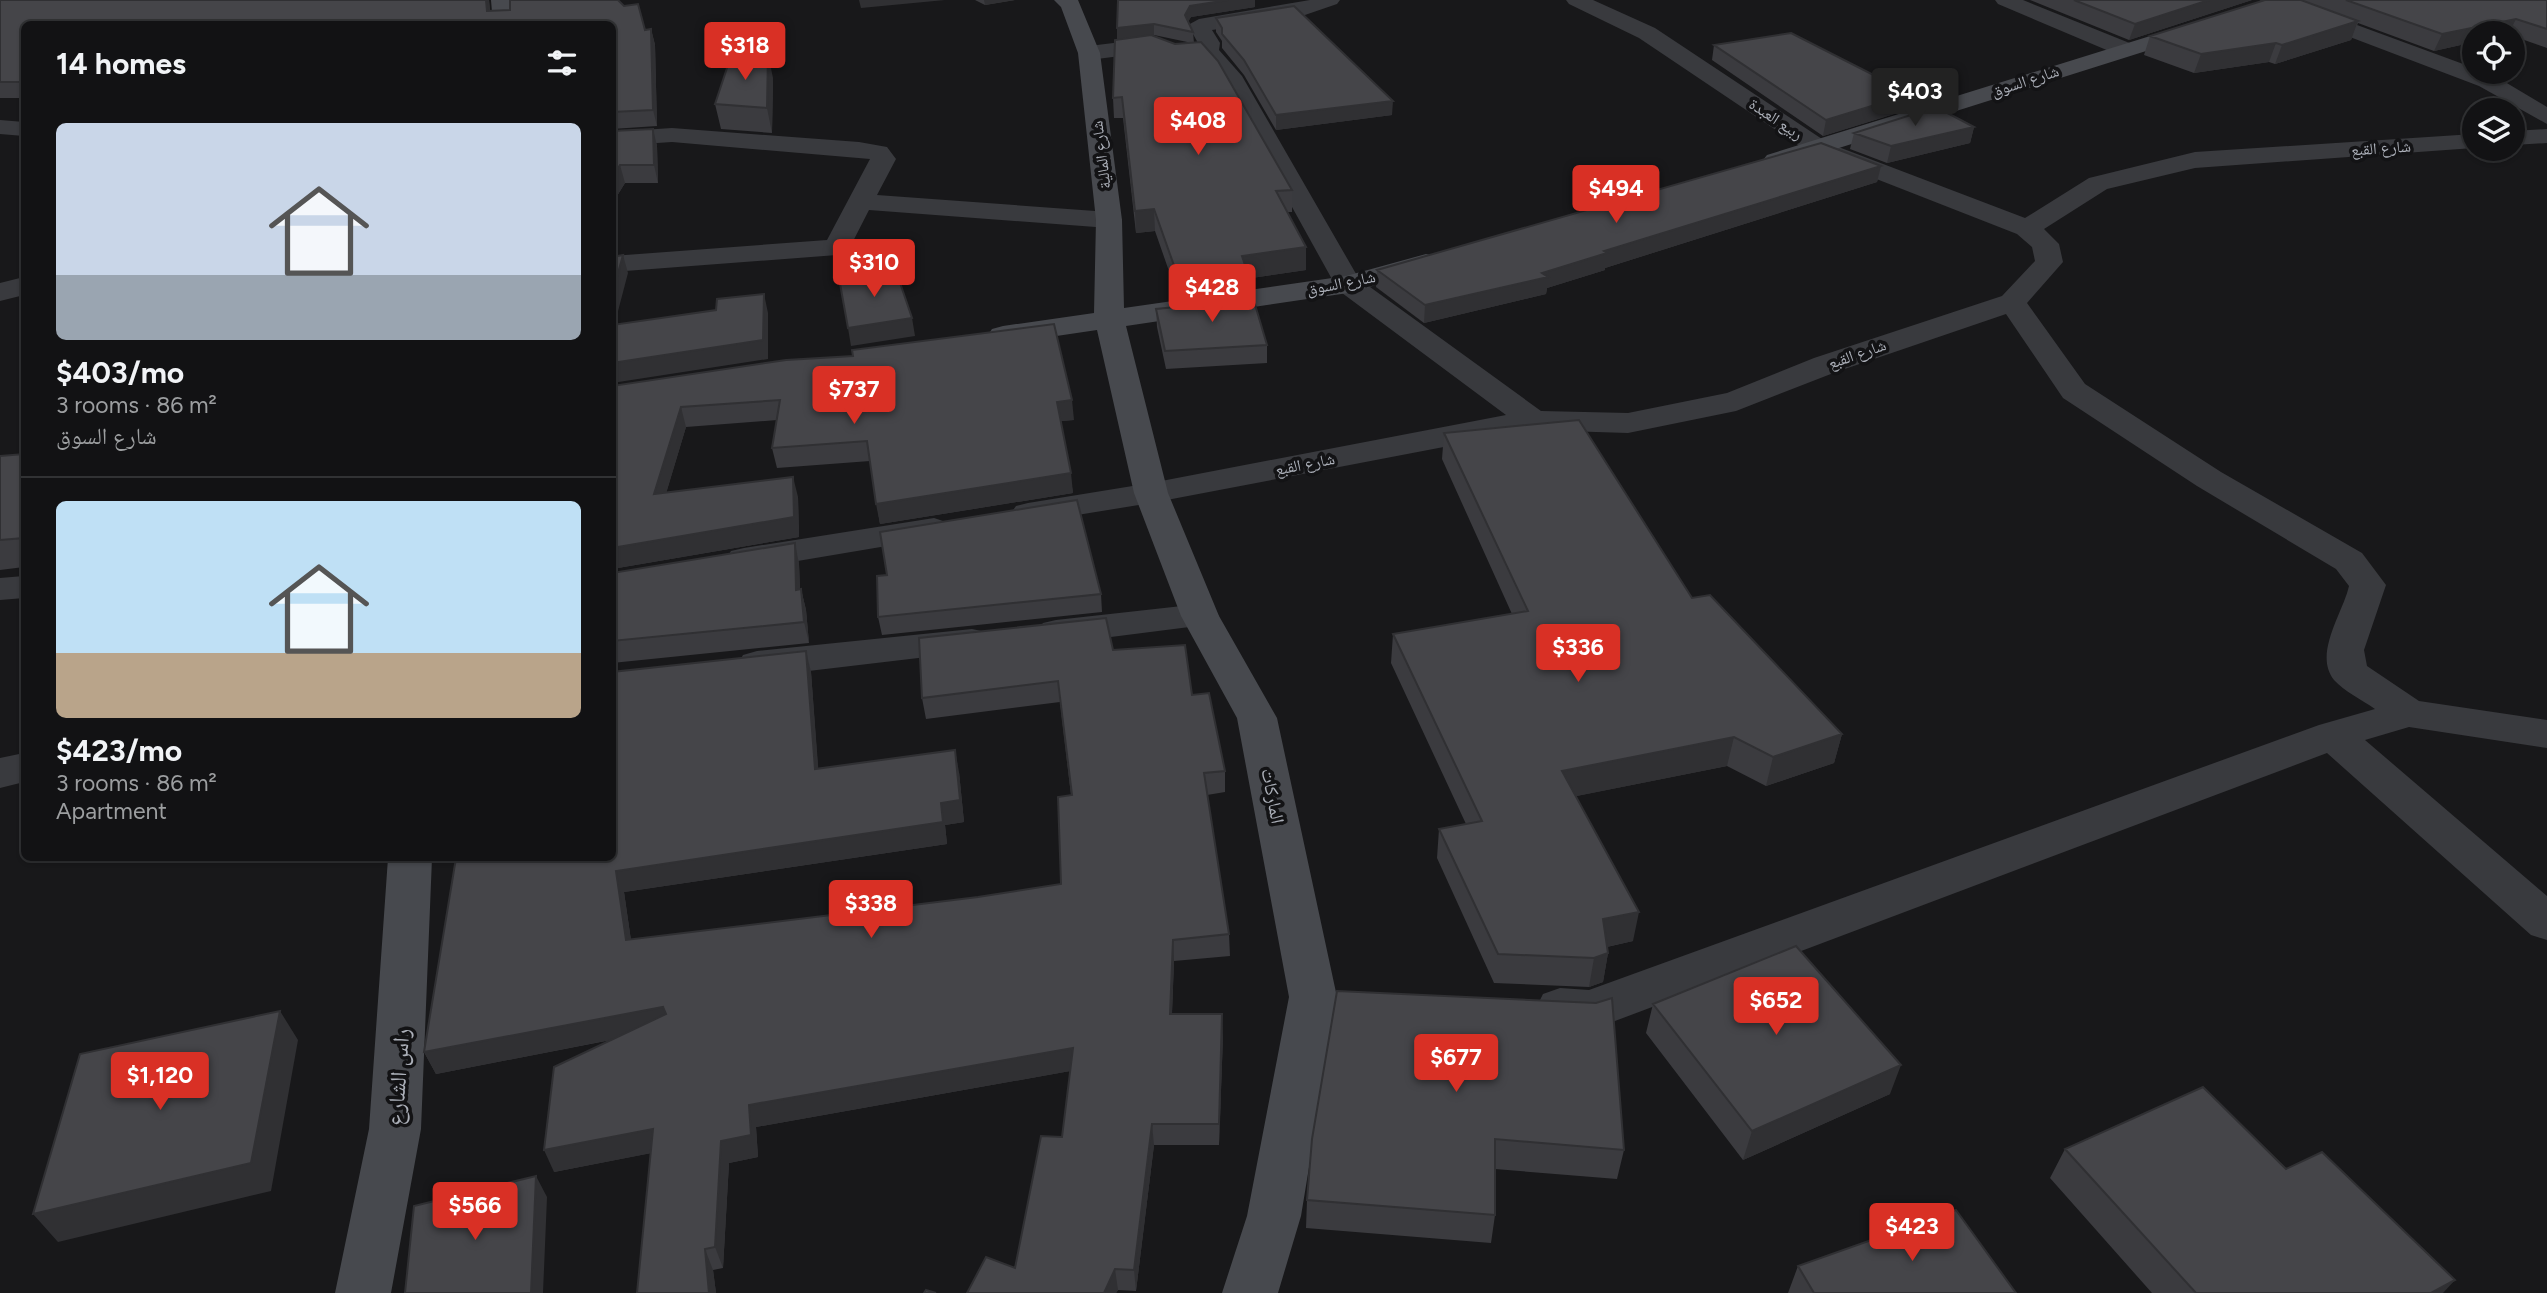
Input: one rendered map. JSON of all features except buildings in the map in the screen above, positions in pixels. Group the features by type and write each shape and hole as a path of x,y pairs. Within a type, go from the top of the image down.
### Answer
{"street":[{"path":"501,0 503,21"},
{"name":"شارع المالية","path":"1063,0 1070,4 1089,53 1109,220 1109,318"},
{"path":"1330,0 1302,10 1199,25 1210,52 1231,76 1348,284 1533,420"},
{"name":"ربيع العبدة","path":"1576,0 1647,33 1819,148 2027,228"},
{"path":"2005,0 2124,49"},
{"path":"2279,1 2487,81 2547,117"},
{"name":"شارع السوق","path":"1754,167 2279,1"},
{"path":"1089,53 1154,45 1177,54 1210,52"},
{"path":"0,127 21,129"},
{"path":"616,139 672,135 878,152 883,159 863,202 836,247 802,252 616,264"},
{"path":"2525,137 2547,136"},
{"name":"شارع القبع","path":"707,566 1152,493 1533,420 1628,423 1736,401 1825,365 2012,302 2049,261 2045,244 2027,228 2098,183 2195,160 2462,142"},
{"path":"863,202 1109,220"},
{"name":"شارع السوق","path":"971,340 1348,284 1453,254"},
{"path":"0,292 21,287"},
{"path":"2012,302 2074,391 2209,479 2349,561 2368,585 2363,606 2345,650 2349,672 2408,713"},
{"name":"الماركات","path":"1109,318 1152,493 1200,616 1257,718 1334,998 1250,1293"},
{"path":"0,589 21,587"},
{"path":"719,668 1200,616"},
{"path":"1521,1007 1590,1010 2333,735 2408,713 2547,734"},
{"path":"2333,735 2547,922"},
{"path":"0,773 21,769"},
{"name":"راس الشارع","path":"363,1293 395,1129 410,861"}]}
